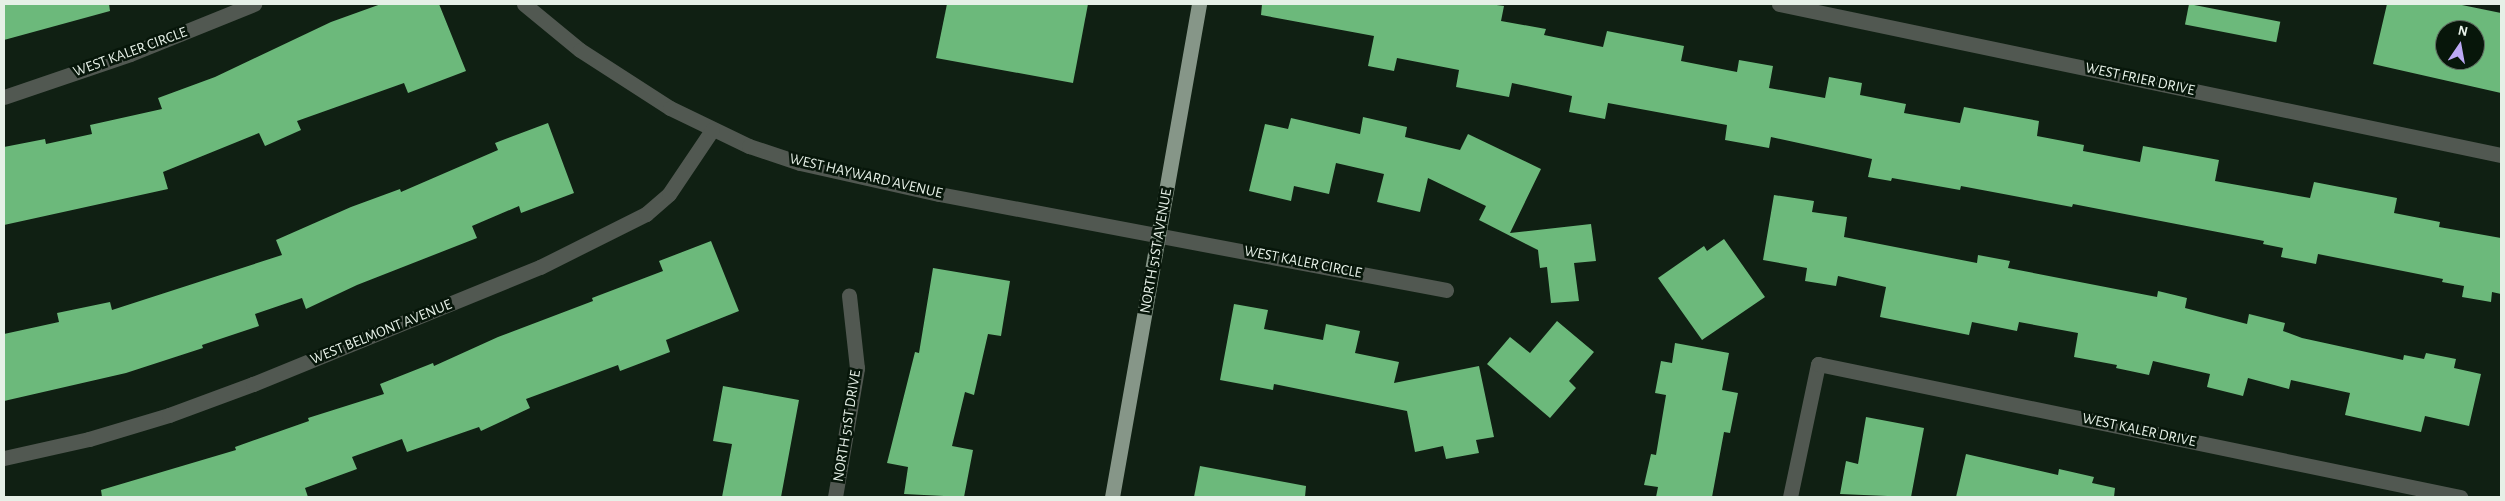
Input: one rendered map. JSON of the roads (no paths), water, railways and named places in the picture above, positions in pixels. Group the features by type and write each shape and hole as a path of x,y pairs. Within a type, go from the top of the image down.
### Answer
{"main road":[{"name":"NORTH 51ST AVENUE","path":"1112,497 1199,4"}],"street":[{"name":"WEST KALER CIRCLE","path":"4,97 130,54 254,4"},
{"name":"WEST HAYWARD AVENUE","path":"524,4 624,81 712,130 749,146 836,172 1160,233"},
{"name":"WEST FRIER DRIVE","path":"1779,4 2501,155"},
{"name":"WEST BELMONT AVENUE","path":"4,458 88,439 169,415 253,384 557,259 617,231 663,199 682,178 712,130"},
{"name":"WEST KALER CIRCLE","path":"1160,233 1446,290"},
{"name":"NORTH 51ST DRIVE","path":"835,497 857,368 849,295"},
{"name":"WEST KALER DRIVE","path":"1790,497 1818,364 2460,497"}]}
